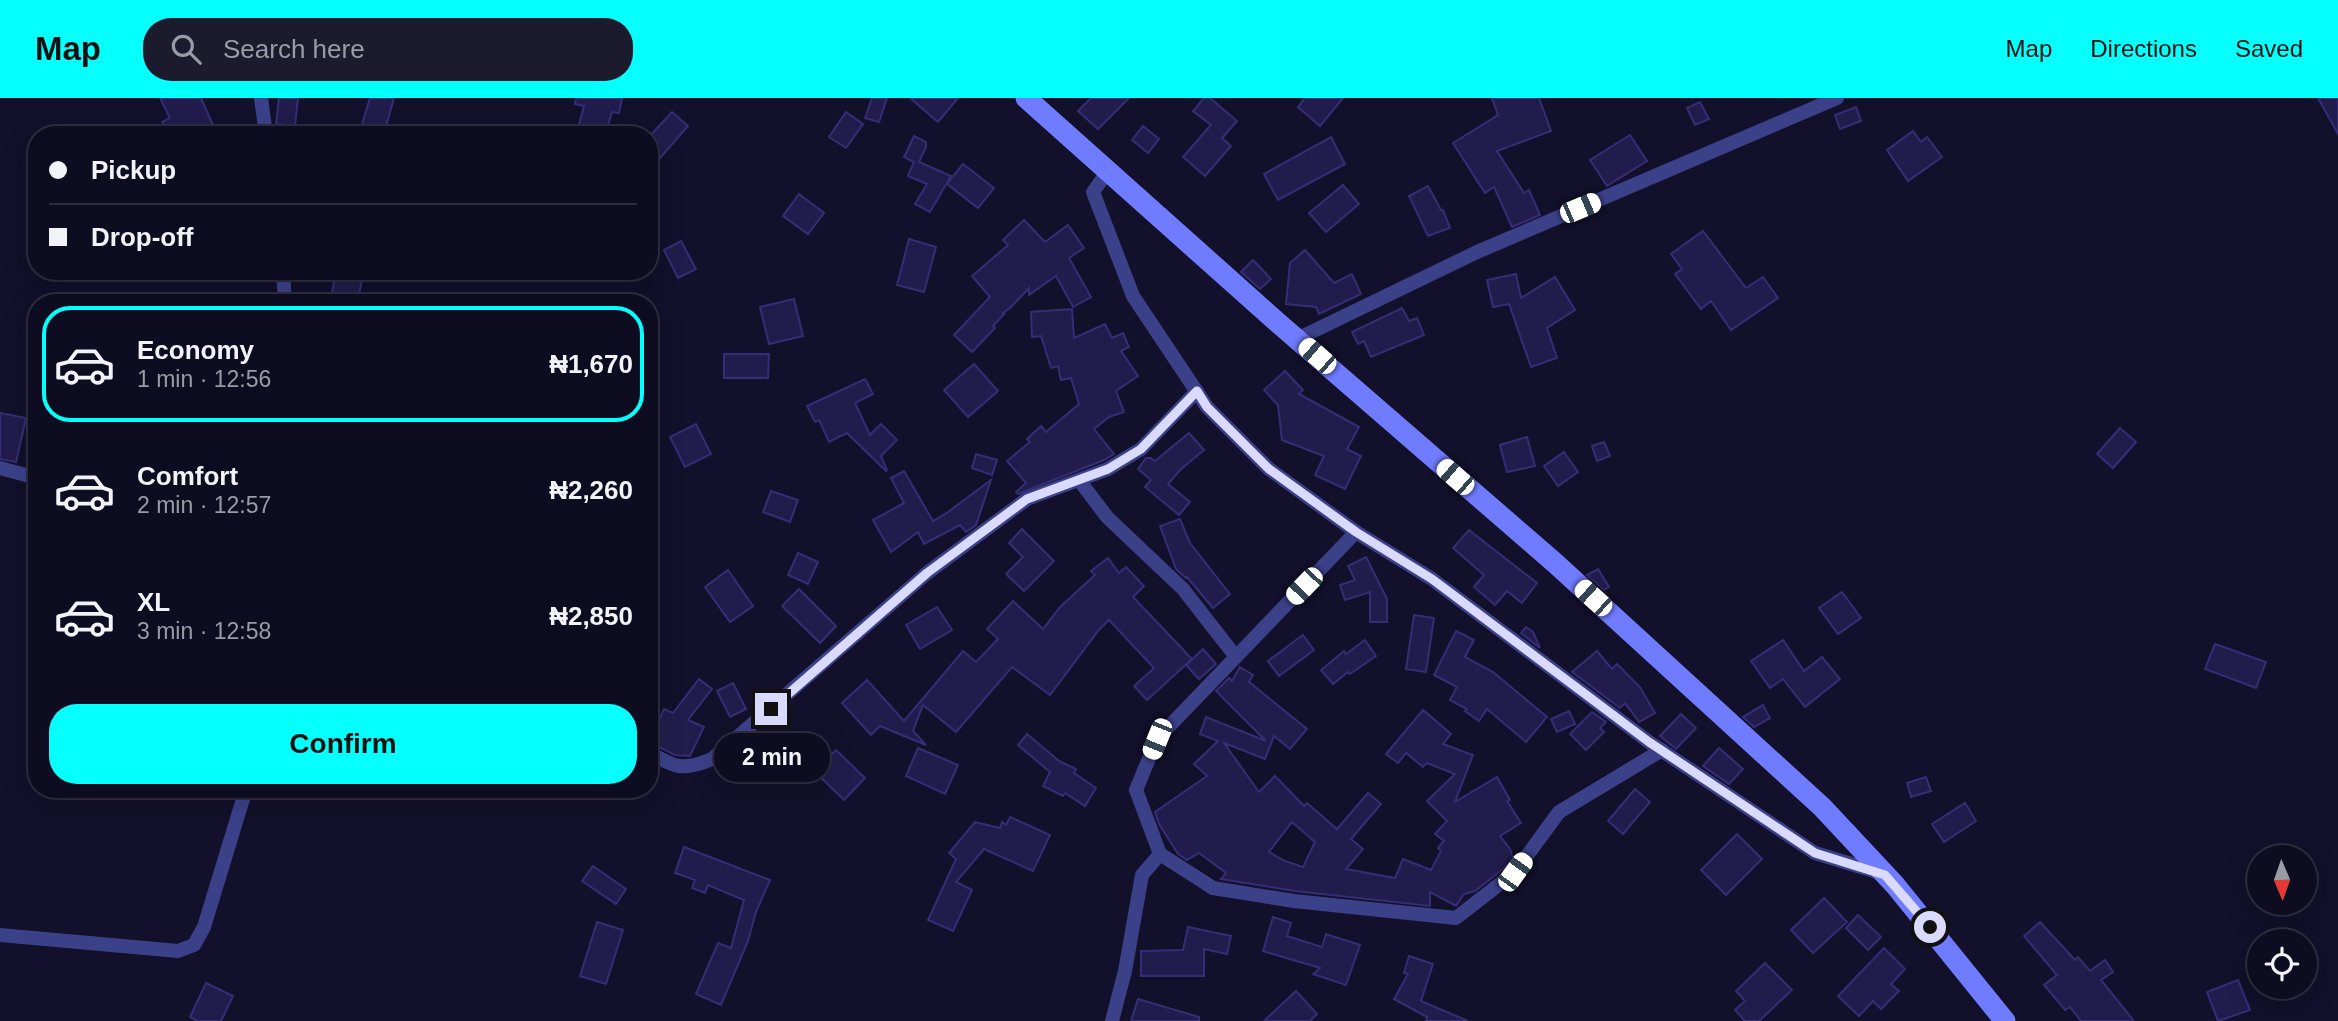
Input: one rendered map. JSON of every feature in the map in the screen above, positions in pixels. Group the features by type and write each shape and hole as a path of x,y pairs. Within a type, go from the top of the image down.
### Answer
{"street":[{"path":"261,98 265,126"},
{"path":"1026,98 1555,563 1822,807 1885,875 2005,1021"},
{"path":"1297,339 1477,252 1837,98"},
{"path":"1108,171 1093,192 1133,296 1207,407 1269,469 1356,532 1432,579 1662,750 1815,853 1885,875"},
{"path":"658,758 669,765 692,768 712,759 927,573 1027,499 1108,469 1141,449 1197,391"},
{"path":"0,468 28,476"},
{"path":"1079,480 1107,517 1182,589 1236,657"},
{"path":"1356,532 1157,739 1136,790 1160,853 1213,888 1294,901 1456,918 1515,872 1559,812 1662,750"},
{"path":"0,935 178,951 194,945 204,927 243,798"},
{"path":"1112,1021 1125,971 1142,875 1160,853"}],"building":[{"path":"160,98 201,98 213,125 164,126 162,122 170,118"},
{"path":"279,98 298,98 295,126 276,124"},
{"path":"370,98 394,98 386,126 362,124"},
{"path":"576,98 622,98 619,113 612,112 608,126 578,126 584,106 575,104"},
{"path":"872,98 887,98 879,122 865,118"},
{"path":"910,98 958,98 938,122"},
{"path":"1091,98 1129,98 1098,129 1078,111"},
{"path":"1204,98 1210,98 1237,121 1222,138 1231,146 1205,176 1183,157 1211,125 1193,111"},
{"path":"1305,98 1343,98 1320,126 1298,107"},
{"path":"1492,98 1539,98 1551,131 1497,151 1524,193 1529,190 1540,215 1512,227 1494,187 1485,193 1453,143 1498,115"},
{"path":"2318,98 2338,98 2338,134"},
{"path":"1700,102 1709,119 1695,125 1687,108"},
{"path":"1856,107 1861,121 1840,129 1835,115"},
{"path":"672,112 688,126 660,158 658,156 658,127"},
{"path":"846,112 863,124 846,148 829,137"},
{"path":"1143,126 1159,139 1148,153 1132,140"},
{"path":"1913,131 1921,142 1927,137 1942,157 1908,181 1887,150"},
{"path":"1630,135 1647,161 1607,186 1590,160"},
{"path":"914,136 926,142 919,162 951,176 930,212 915,204 927,184 908,176 914,162 904,157"},
{"path":"1331,137 1345,164 1278,200 1264,174"},
{"path":"963,164 994,188 978,208 947,184"},
{"path":"1343,185 1359,204 1326,232 1309,213"},
{"path":"1428,186 1443,210 1450,228 1428,236 1409,196"},
{"path":"799,194 824,213 808,234 783,216"},
{"path":"1024,220 1045,242 1068,225 1084,248 1069,258 1091,297 1073,307 1056,276 1029,295 1029,288 1002,314 1005,313 993,326 995,328 972,352 954,335 990,297 972,276 1008,245 1003,240"},
{"path":"1703,231 1746,288 1763,277 1778,298 1731,330 1711,301 1701,309 1675,274 1682,269 1671,254"},
{"path":"909,239 936,247 924,292 897,285"},
{"path":"681,241 696,269 678,278 664,250"},
{"path":"1305,250 1334,283 1352,274 1361,294 1319,314 1316,307 1286,304 1290,263"},
{"path":"1253,260 1271,279 1260,289 1241,272"},
{"path":"1516,274 1521,298 1555,277 1575,310 1547,328 1557,358 1531,367 1509,304 1493,307 1487,280"},
{"path":"334,280 362,280 359,294 332,294"},
{"path":"794,299 803,336 769,344 760,307"},
{"path":"1402,308 1409,321 1417,318 1424,335 1371,357 1364,341 1358,344 1352,332"},
{"path":"1072,309 1074,338 1105,324 1112,338 1123,333 1129,347 1121,351 1138,376 1116,391 1124,412 1109,417 1094,429 1114,454 1018,494 1016,492 1026,483 1007,461 1030,442 1027,439 1041,426 1046,432 1079,404 1071,378 1061,380 1058,366 1051,368 1041,336 1032,337 1031,312"},
{"path":"724,354 769,354 768,378 724,378"},
{"path":"974,364 998,391 968,417 944,390"},
{"path":"1285,371 1303,390 1299,394 1359,427 1347,449 1361,456 1345,489 1315,475 1324,456 1282,440 1278,405 1264,390"},
{"path":"865,379 873,394 855,403 870,435 881,424 897,440 881,456 886,471 847,433 829,442 819,420 815,422 807,406"},
{"path":"0,413 26,418 16,462 0,459"},
{"path":"696,424 711,454 685,467 670,437"},
{"path":"2120,428 2136,442 2113,468 2097,454"},
{"path":"1189,433 1204,450 1168,484 1190,502 1179,515 1145,487 1151,480 1138,469 1146,458 1155,461"},
{"path":"1527,437 1535,466 1507,472 1500,445"},
{"path":"1604,442 1610,456 1597,461 1592,446"},
{"path":"1564,452 1578,472 1558,486 1544,466"},
{"path":"976,454 997,460 992,475 972,468"},
{"path":"904,471 933,521 991,480 976,525 966,532 960,525 924,544 918,532 891,552 873,520 904,503 891,478"},
{"path":"771,491 798,500 790,522 763,512"},
{"path":"1180,519 1190,543 1230,594 1213,608 1187,577 1176,569 1160,526"},
{"path":"1022,529 1054,561 1024,591 1006,574 1023,557 1009,543"},
{"path":"1469,530 1537,583 1522,603 1507,591 1495,605 1474,587 1484,575 1453,548"},
{"path":"798,553 818,562 808,584 788,575"},
{"path":"1366,557 1387,599 1387,622 1370,622 1370,592 1345,600 1340,585 1355,580 1348,566"},
{"path":"1108,558 1119,573 1126,567 1144,586 1133,597 1192,659 1147,700 1134,686 1154,668 1109,620 1050,695 1012,667 956,732 923,705 913,731 926,745 880,726 871,735 842,703 867,680 904,721 963,651 976,662 998,639 987,629 1013,601 1043,629 1060,607 1095,575 1091,571"},
{"path":"1598,569 1609,587 1604,590 1587,575"},
{"path":"728,570 753,606 730,622 705,587"},
{"path":"799,589 836,626 820,643 782,606"},
{"path":"1842,592 1861,618 1838,634 1819,608"},
{"path":"937,607 952,630 920,649 906,625"},
{"path":"1414,615 1434,618 1426,672 1406,669"},
{"path":"1526,627 1533,632 1540,648 1521,633"},
{"path":"1456,631 1474,640 1465,657 1493,672 1547,717 1526,742 1487,709 1479,721 1465,711 1467,709 1450,700 1457,687 1434,675"},
{"path":"1303,635 1314,650 1279,676 1268,661"},
{"path":"1365,640 1376,656 1333,684 1321,670 1344,651 1346,654"},
{"path":"1783,640 1804,671 1822,657 1840,679 1805,707 1783,679 1770,688 1751,661"},
{"path":"2215,644 2266,662 2256,688 2205,669"},
{"path":"1203,649 1216,664 1199,679 1186,665"},
{"path":"1597,651 1612,669 1617,664 1640,687 1655,713 1639,722 1625,703 1620,708 1572,672"},
{"path":"1240,667 1253,675 1249,682 1307,729 1290,749 1274,736 1265,759 1224,743 1259,792 1275,776 1304,806 1307,803 1337,829 1368,793 1381,804 1351,839 1363,849 1346,869 1395,878 1403,859 1431,870 1441,851 1438,848 1444,841 1435,834 1447,821 1427,801 1455,774 1427,763 1423,767 1406,753 1398,763 1386,754 1423,710 1451,734 1443,744 1473,755 1455,802 1497,777 1510,800 1507,801 1521,823 1500,836 1513,858 1475,891 1464,894 1456,906 1430,892 1430,906 1295,891 1221,879 1226,873 1199,853 1187,860 1178,854 1159,824 1155,812 1207,776 1194,764 1218,741 1200,734 1206,717 1266,741 1216,691 1229,678 1232,681","holes":["1292,822 1315,842 1303,867 1269,852"]},
{"path":"699,679 712,689 688,720 704,727 690,756 675,755 658,746 658,722 664,709 673,713"},
{"path":"733,683 746,709 730,717 717,691"},
{"path":"1763,705 1770,718 1754,727 1743,717"},
{"path":"1569,711 1575,724 1557,732 1551,719"},
{"path":"1592,712 1606,722 1600,728 1604,732 1586,750 1570,734"},
{"path":"1681,714 1696,728 1676,749 1660,736"},
{"path":"1027,734 1059,761 1076,769 1074,773 1096,788 1085,806 1065,793 1063,796 1043,786 1050,772 1018,745"},
{"path":"918,748 958,765 945,794 906,776"},
{"path":"1719,748 1743,769 1729,784 1703,766"},
{"path":"836,750 865,778 844,800 815,772"},
{"path":"1926,777 1931,791 1911,797 1907,783"},
{"path":"1635,789 1650,802 1623,834 1608,821"},
{"path":"1965,803 1976,821 1944,842 1932,824"},
{"path":"1010,817 1050,835 1033,871 984,849 956,882 972,890 953,931 928,920 956,859 949,853 975,822 1000,828 1002,822 1006,825"},
{"path":"1737,834 1762,859 1726,895 1701,870"},
{"path":"684,847 770,880 721,1005 696,994 718,943 731,948 744,900 708,885 705,893 692,888 695,880 675,873"},
{"path":"593,866 626,889 616,904 582,881"},
{"path":"1824,898 1847,922 1813,953 1791,930"},
{"path":"1858,915 1881,937 1868,950 1846,928"},
{"path":"1273,917 1291,923 1287,936 1322,947 1326,934 1360,945 1346,985 1313,974 1320,968 1263,951"},
{"path":"597,922 623,930 606,984 580,976"},
{"path":"2040,922 2075,960 2078,957 2090,971 2105,960 2113,972 2101,980 2134,1021 2081,1021 2070,1007 2065,1010 2044,985 2057,975 2024,936"},
{"path":"1188,927 1231,936 1227,954 1204,949 1204,976 1141,976 1141,951 1183,950"},
{"path":"1884,948 1905,969 1891,984 1899,991 1881,1009 1873,1001 1859,1016 1838,996"},
{"path":"1409,956 1433,964 1421,1001 1468,1021 1426,1021 1427,1017 1394,999 1408,974 1404,973"},
{"path":"1765,963 1792,990 1759,1021 1745,1021 1735,1010 1745,1001 1736,991"},
{"path":"2238,980 2250,1010 2218,1021 2207,992"},
{"path":"206,983 233,996 221,1021 198,1021 190,1017"},
{"path":"1296,991 1317,1014 1310,1021 1264,1021"},
{"path":"1138,999 1199,1017 1199,1021 1131,1021"}],"route":[{"path":"771,709 927,573 1027,499 1108,469 1141,449 1197,391 1207,407 1269,469 1356,532 1432,579 1649,742 1815,853 1885,875 1930,927"}]}
